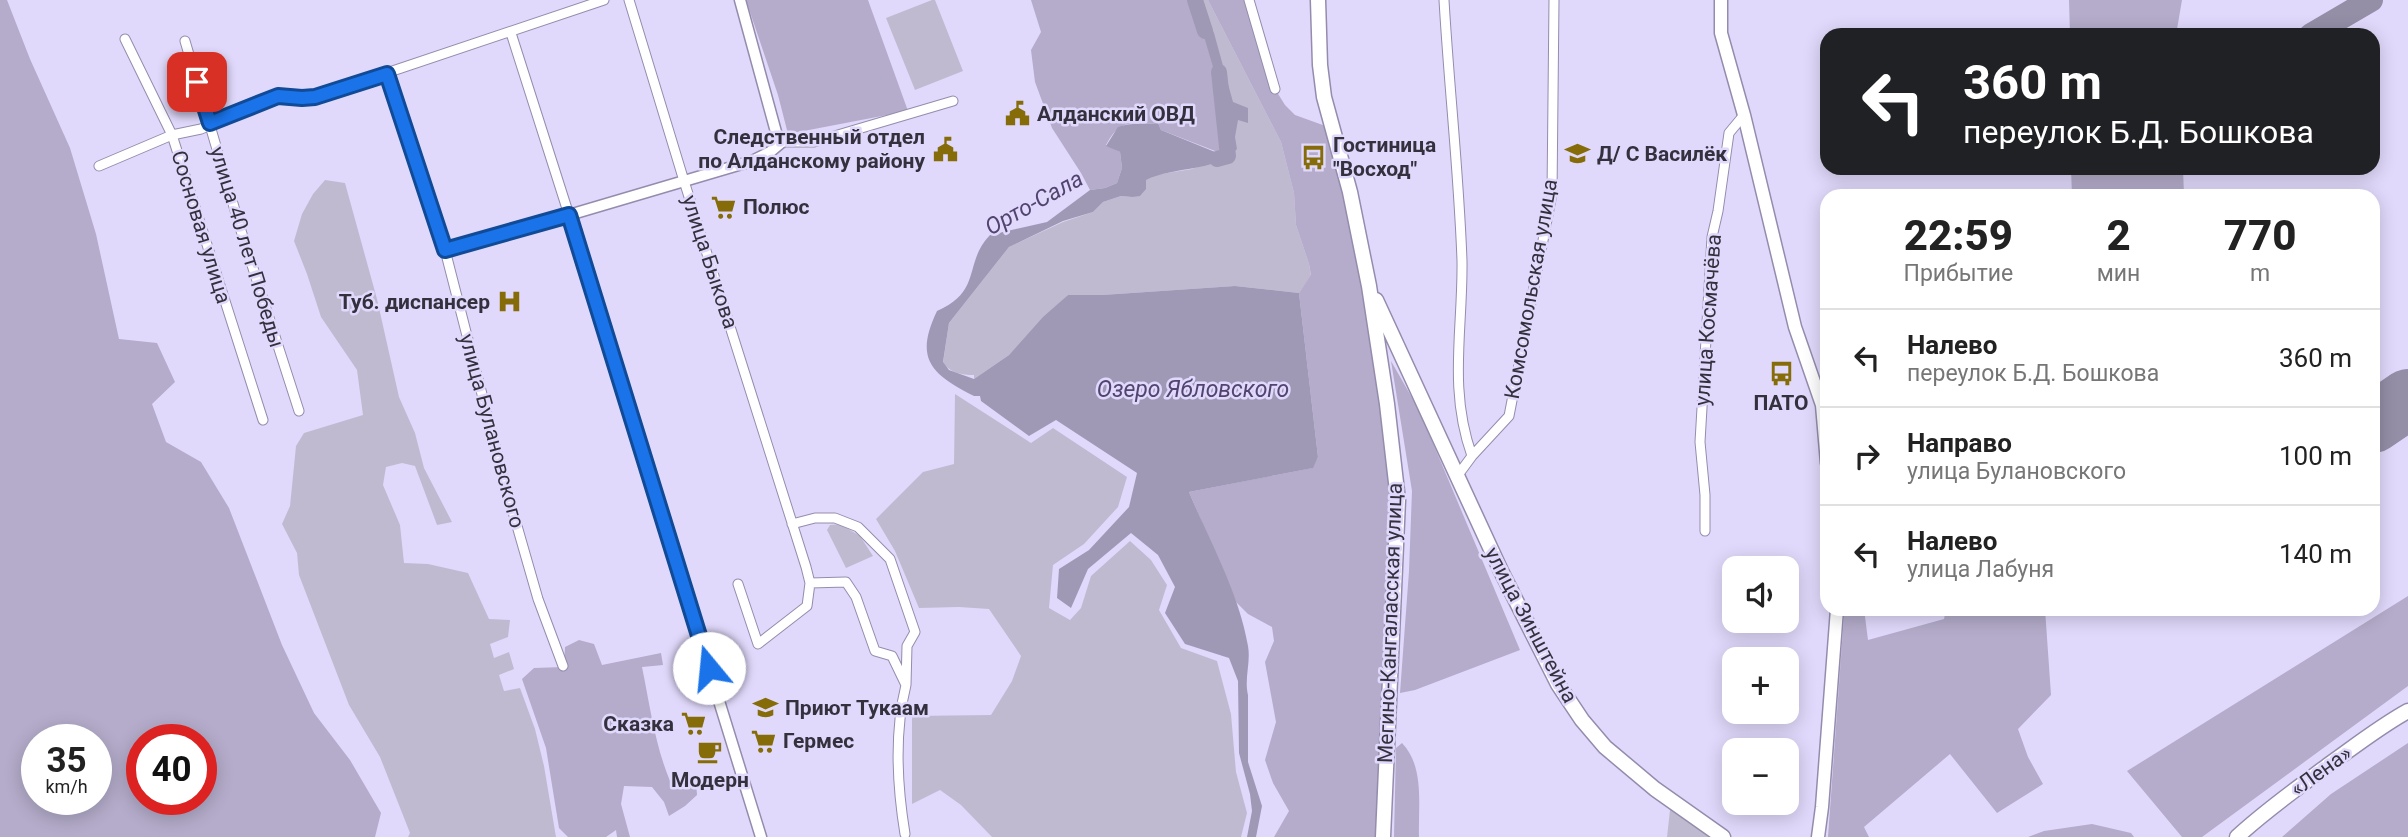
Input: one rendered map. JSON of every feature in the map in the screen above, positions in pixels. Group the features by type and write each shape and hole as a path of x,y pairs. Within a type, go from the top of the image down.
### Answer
{"main road":[{"name":"Мегино-Кангаласская улица","path":"1318,0 1324,97 1350,192 1369,286 1398,500 1383,837"},
{"path":"1721,0 1721,33 1744,115 1795,327 1820,399"},
{"name":"Мегино-Кангаласская улица","path":"1369,286 1458,475"},
{"name":"улица Зинштейна","path":"1458,475 1501,571 1558,684 1582,720 1605,747 1655,789 1723,837"},
{"path":"1818,837 1836,616"},
{"name":"«Лена»","path":"2237,837 2318,773 2408,710"}],"street":[{"path":"99,166 172,135 201,129 278,96 315,97 604,0"},
{"name":"улица Быкова","path":"629,0 810,583"},
{"path":"740,0 776,132 782,142"},
{"path":"1248,0 1275,89"},
{"path":"1444,0 1462,262 1457,391 1463,431 1472,456"},
{"name":"Комсомольская улица","path":"1458,475 1509,416 1552,194 1554,0"},
{"path":"511,33 761,837"},
{"name":"Сосновая улица","path":"125,39 172,135 262,420"},
{"name":"улица 40 лет Победы","path":"185,41 242,234 299,411"},
{"name":"улица Булановского","path":"387,74 445,250 505,484 538,600 563,666"},
{"path":"445,250 752,161 782,142 814,142 953,101"},
{"name":"улица Космачёва","path":"1705,531 1700,442 1712,237 1729,133 1744,115"},
{"path":"792,524 815,518 835,518 858,527 890,559 915,632 907,646 906,685 900,710 898,794 905,834"},
{"path":"738,583 758,644 807,606 810,583 846,582 856,597 875,650 892,656 906,685"}],"shaded area":[{"path":"0,0 7,0 70,148 96,234 119,339 157,343 175,382 152,404 166,442 201,462 229,508 282,645 314,713 350,760 381,813 375,837 0,837"},
{"path":"746,0 868,0 908,111 788,134 778,95"},
{"path":"935,0 963,71 915,90 886,18"},
{"path":"1031,0 1195,0 1221,77 1228,156 1161,130 1158,123 1128,124 1117,130 1106,145 1120,152 1122,168 1117,183 1090,190 1052,128 1035,82 1031,50 1041,32"},
{"path":"1195,0 1208,0 1281,142 1294,193 1296,225 1311,276 1299,293 1235,286 1068,295 1009,355 974,379 974,375 949,369 943,363 949,323 1009,247 1063,222 1093,212 1103,202 1121,196 1132,197 1145,180 1155,175 1192,169 1228,156 1221,77"},
{"path":"1208,0 1249,0 1275,89 1295,115 1331,128 1350,192 1398,500 1383,837 1274,837 1289,811 1273,783 1265,760 1276,722 1265,662 1274,641 1272,627 1248,614 1236,602 1189,492 1312,468 1318,457 1299,293 1311,275 1296,225 1294,193 1281,142"},
{"path":"2069,0 2182,0 2177,28 2070,28"},
{"path":"2071,175 2183,175 2184,189 2072,189"},
{"path":"325,180 345,183 377,299 399,397 415,433 424,468 452,522 437,525 415,466 402,463 386,467 383,485 400,525 404,563 428,564 468,573 489,619 510,620 508,637 490,644 494,658 509,652 514,669 499,675 504,691 520,688 535,729 556,837 408,837 410,833 380,757 349,705 299,575 297,553 282,524 290,506 296,446 304,433 363,415 357,370 321,317 294,241 302,214"},
{"path":"1391,361 1419,410 1520,650 1415,690 1400,693 1412,491"},
{"path":"955,394 1031,443 1053,428 1127,477 1118,507 1084,544 1053,565 1049,608 1070,620 1081,608 1091,576 1130,541 1151,560 1167,585 1159,610 1181,648 1217,661 1231,714 1236,772 1247,813 1241,837 992,837 961,805 940,790 912,804 912,716 991,715 1012,681 1021,656 989,609 919,608 895,551 876,519 923,472 954,464"},
{"path":"840,524 860,536 873,556 846,568 827,530 830,525"},
{"path":"2408,596 2408,686 2202,837 2182,837 2127,771 2376,616 2380,616"},
{"path":"1844,616 1865,616 1868,640 1944,619 1945,616 2045,616 2051,695 2018,729 2028,757 2043,784 1997,813 1950,754 1864,827 1869,837 1828,837"},
{"path":"579,640 594,644 602,665 661,653 663,665 642,667 660,753 670,781 696,781 697,795 669,816 664,802 652,787 624,786 621,804 630,837 617,837 616,830 606,837 568,837 559,828 546,748 522,679 534,668 564,667 565,647"},
{"path":"1402,743 1414,763 1417,775 1419,837 1394,837 1396,748"},
{"path":"2408,743 2408,837 2282,837 2331,794"},
{"path":"1671,801 1723,837 1667,837"},
{"path":"2092,824 2131,833 2134,837 2028,837 2044,831"}],"water":[{"name":"Озеро Ябловского","path":"1196,0 1200,0 1214,33 1233,102 1248,108 1248,123 1238,120 1235,137 1237,149 1217,162 1146,180 1146,189 1140,196 1121,196 1103,202 1093,212 1063,221 1009,247 949,323 943,362 949,370 974,379 1009,355 1043,317 1068,295 1235,286 1299,293 1318,457 1313,468 1189,492 1231,587 1248,646 1248,762 1262,806 1256,837 1247,837 1252,811 1239,753 1238,681 1229,658 1185,644 1165,613 1175,587 1158,555 1131,533 1088,569 1071,608 1057,598 1059,569 1089,550 1129,507 1137,473 1056,420 1029,436 981,401 980,396 974,396 959,388 937,372 927,353 930,328 937,311 961,295 982,245 990,235 1047,222 1090,190 1117,183 1122,168 1120,152 1106,146 1118,127 1158,123 1161,130 1220,154 1232,146 1232,126 1227,100 1219,87"}],"waterway":[{"name":"Орто-Сала","path":"1195,0 1205,31"},
{"name":"Орто-Сала","path":"1217,159 1228,156 1219,72"}],"taxiway":[{"path":"2323,28 2371,0"}],"runway":[{"path":"2380,418 2408,399"}],"place":[{"name":"Алданский ОВД","path":"1017,114"},
{"name":"Следственный отдел по Алданскому району","path":"945,149"},
{"name":"Д/ С Василёк","path":"1577,154"},
{"name":"Гостиница \"Восход\"","path":"1313,157"},
{"name":"Полюс","path":"723,207"},
{"name":"Туб. диспансер","path":"510,302"},
{"name":"ПАТО","path":"1781,374"},
{"name":"Приют Тукаам","path":"765,708"},
{"name":"Сказка","path":"694,724"},
{"name":"Гермес","path":"763,741"},
{"name":"Модерн","path":"710,751"}],"route":[{"path":"197,82 210,123 278,96 315,97 387,74 445,250 569,215 709,668"}]}
